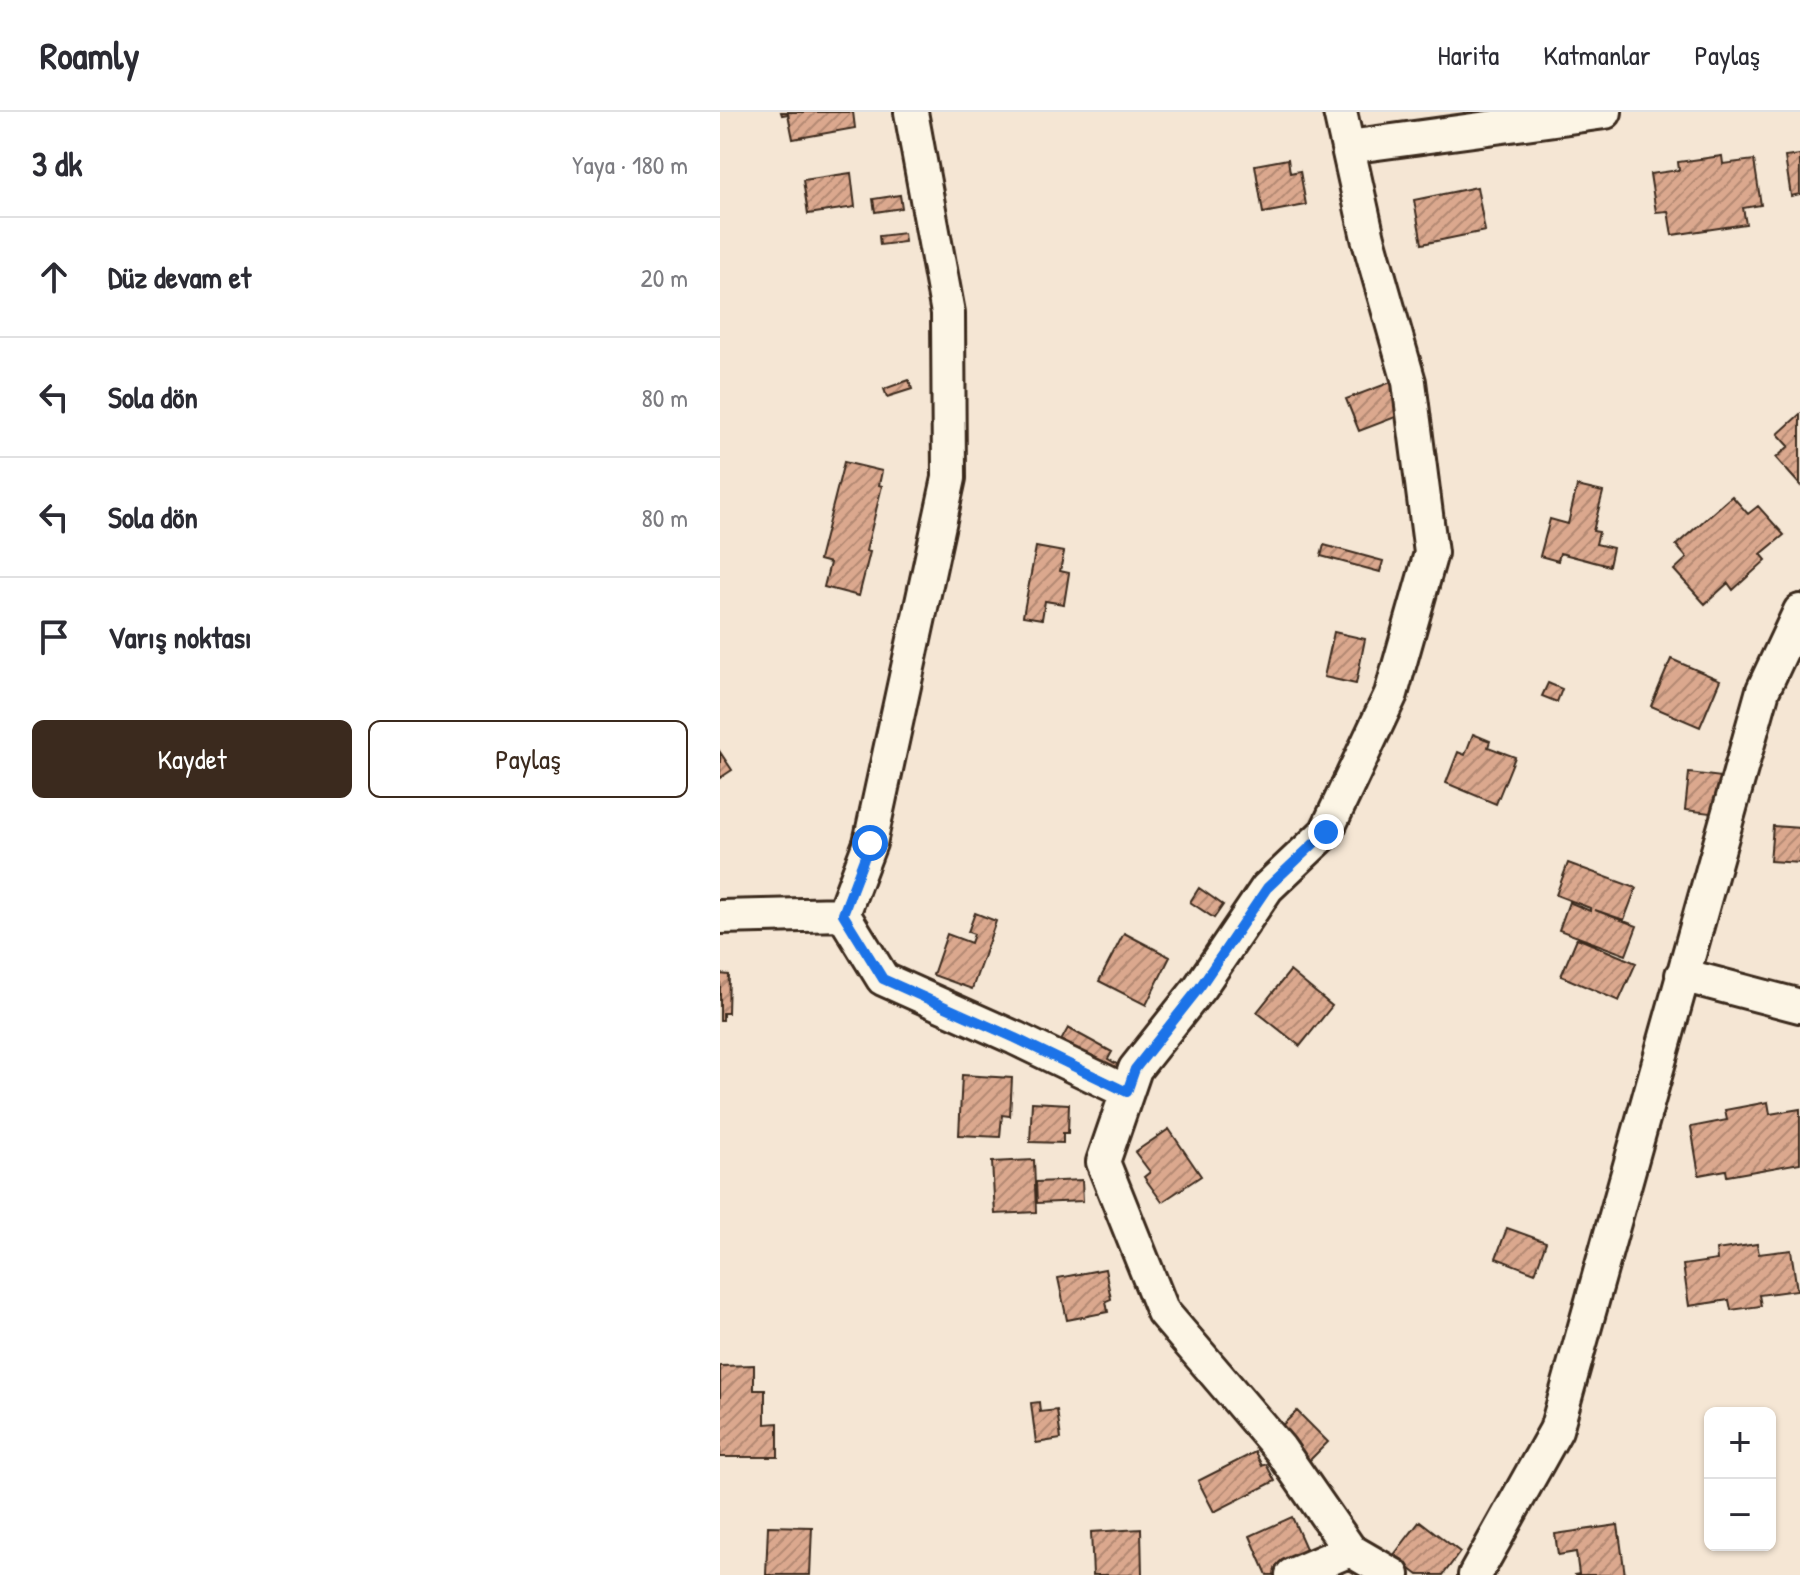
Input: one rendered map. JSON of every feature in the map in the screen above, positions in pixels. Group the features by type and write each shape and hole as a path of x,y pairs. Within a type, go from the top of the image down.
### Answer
{"street":[{"path":"843,914 870,843 949,478 948,313 911,112"},
{"path":"1340,112 1368,238 1409,382 1431,553 1391,694 1326,832 1267,888 1200,987 1135,1069 1103,1162 1163,1312 1280,1449 1350,1550 1393,1575"},
{"path":"1348,147 1605,112"},
{"path":"1475,1575 1556,1430 1763,690 1800,611"},
{"path":"720,917 843,914"},
{"path":"843,914 883,979 1127,1092"},
{"path":"1682,975 1800,1006"},
{"path":"1292,1575 1350,1550"}],"building":[{"path":"781,112 853,112 855,128 793,139 788,114 782,115"},
{"path":"1800,155 1800,194 1791,196 1785,157"},
{"path":"1722,156 1723,164 1754,160 1761,205 1743,208 1746,224 1672,235 1668,211 1656,212 1650,174 1679,170 1678,162"},
{"path":"1288,159 1290,173 1300,171 1306,205 1263,213 1255,165"},
{"path":"851,173 855,207 808,214 803,180"},
{"path":"1477,187 1485,231 1422,244 1414,200"},
{"path":"900,195 902,208 875,212 873,199"},
{"path":"904,233 905,242 880,245 879,236"},
{"path":"909,380 912,389 887,397 884,389"},
{"path":"1394,381 1406,413 1359,431 1346,399"},
{"path":"1800,414 1800,485 1776,458 1789,446 1778,434"},
{"path":"844,462 882,471 879,485 882,486 866,551 870,552 859,596 824,587 830,563 819,560"},
{"path":"1577,486 1603,492 1593,531 1599,532 1596,544 1613,548 1609,566 1560,553 1558,561 1540,556 1550,519 1568,524"},
{"path":"1732,496 1748,514 1758,506 1784,535 1761,554 1766,560 1733,590 1728,583 1705,604 1674,570 1687,558 1676,545"},
{"path":"1324,545 1383,561 1380,572 1321,556"},
{"path":"1036,547 1064,552 1060,571 1069,573 1064,604 1045,601 1042,619 1023,616"},
{"path":"1334,632 1365,639 1356,684 1324,677"},
{"path":"1671,659 1720,680 1700,727 1651,706"},
{"path":"1548,683 1562,689 1557,702 1542,696"},
{"path":"1473,734 1490,741 1488,747 1515,757 1496,804 1446,783 1458,752 1465,755"},
{"path":"720,752 732,770 720,778"},
{"path":"1689,773 1722,777 1718,814 1685,810"},
{"path":"1773,826 1800,828 1800,863 1770,861"},
{"path":"1568,863 1636,888 1624,920 1595,910 1637,926 1626,955 1559,930 1569,902 1590,911 1590,908 1556,895"},
{"path":"1199,888 1223,905 1214,918 1190,902"},
{"path":"975,913 996,921 972,989 933,975 947,934 971,943 974,934 968,932"},
{"path":"1124,933 1170,957 1146,1005 1099,981"},
{"path":"1577,938 1636,963 1619,1001 1561,976"},
{"path":"1290,971 1332,1006 1300,1046 1257,1012"},
{"path":"720,974 729,975 728,1013 723,1013 723,1020 720,1020"},
{"path":"1068,1028 1112,1052 1108,1059 1120,1066 1112,1081 1056,1050"},
{"path":"962,1075 1012,1078 1010,1116 1002,1115 1000,1137 959,1135"},
{"path":"1032,1102 1069,1104 1068,1133 1063,1133 1063,1143 1030,1142"},
{"path":"1768,1102 1770,1114 1800,1109 1800,1163 1727,1176 1726,1170 1699,1175 1691,1127 1727,1120 1725,1110"},
{"path":"1169,1129 1201,1176 1162,1202 1144,1177 1150,1172 1135,1152"},
{"path":"1034,1160 1036,1212 995,1214 992,1162"},
{"path":"1082,1180 1083,1201 1037,1203 1036,1182"},
{"path":"1507,1228 1546,1242 1535,1273 1496,1258"},
{"path":"1757,1244 1759,1254 1791,1250 1797,1290 1759,1295 1761,1306 1731,1310 1729,1300 1689,1306 1683,1265 1717,1260 1716,1250"},
{"path":"1105,1269 1111,1299 1106,1301 1108,1312 1067,1320 1058,1278"},
{"path":"754,1365 754,1390 765,1390 765,1424 778,1423 778,1457 720,1457 720,1366"},
{"path":"1039,1402 1040,1412 1057,1410 1061,1439 1036,1443 1031,1403"},
{"path":"1297,1411 1328,1442 1303,1467 1272,1435"},
{"path":"1255,1452 1275,1481 1214,1512 1198,1481"},
{"path":"1292,1517 1312,1562 1284,1575 1267,1575 1250,1536"},
{"path":"1420,1521 1460,1552 1443,1575 1418,1575 1393,1556"},
{"path":"1618,1525 1625,1575 1574,1575 1579,1574 1576,1552 1558,1555 1555,1534"},
{"path":"768,1526 812,1527 810,1575 766,1575"},
{"path":"1141,1529 1142,1575 1093,1575 1091,1532"}],"route":[{"path":"870,843 843,914 883,979 1127,1092 1135,1069 1200,987 1267,888 1326,832"}]}
